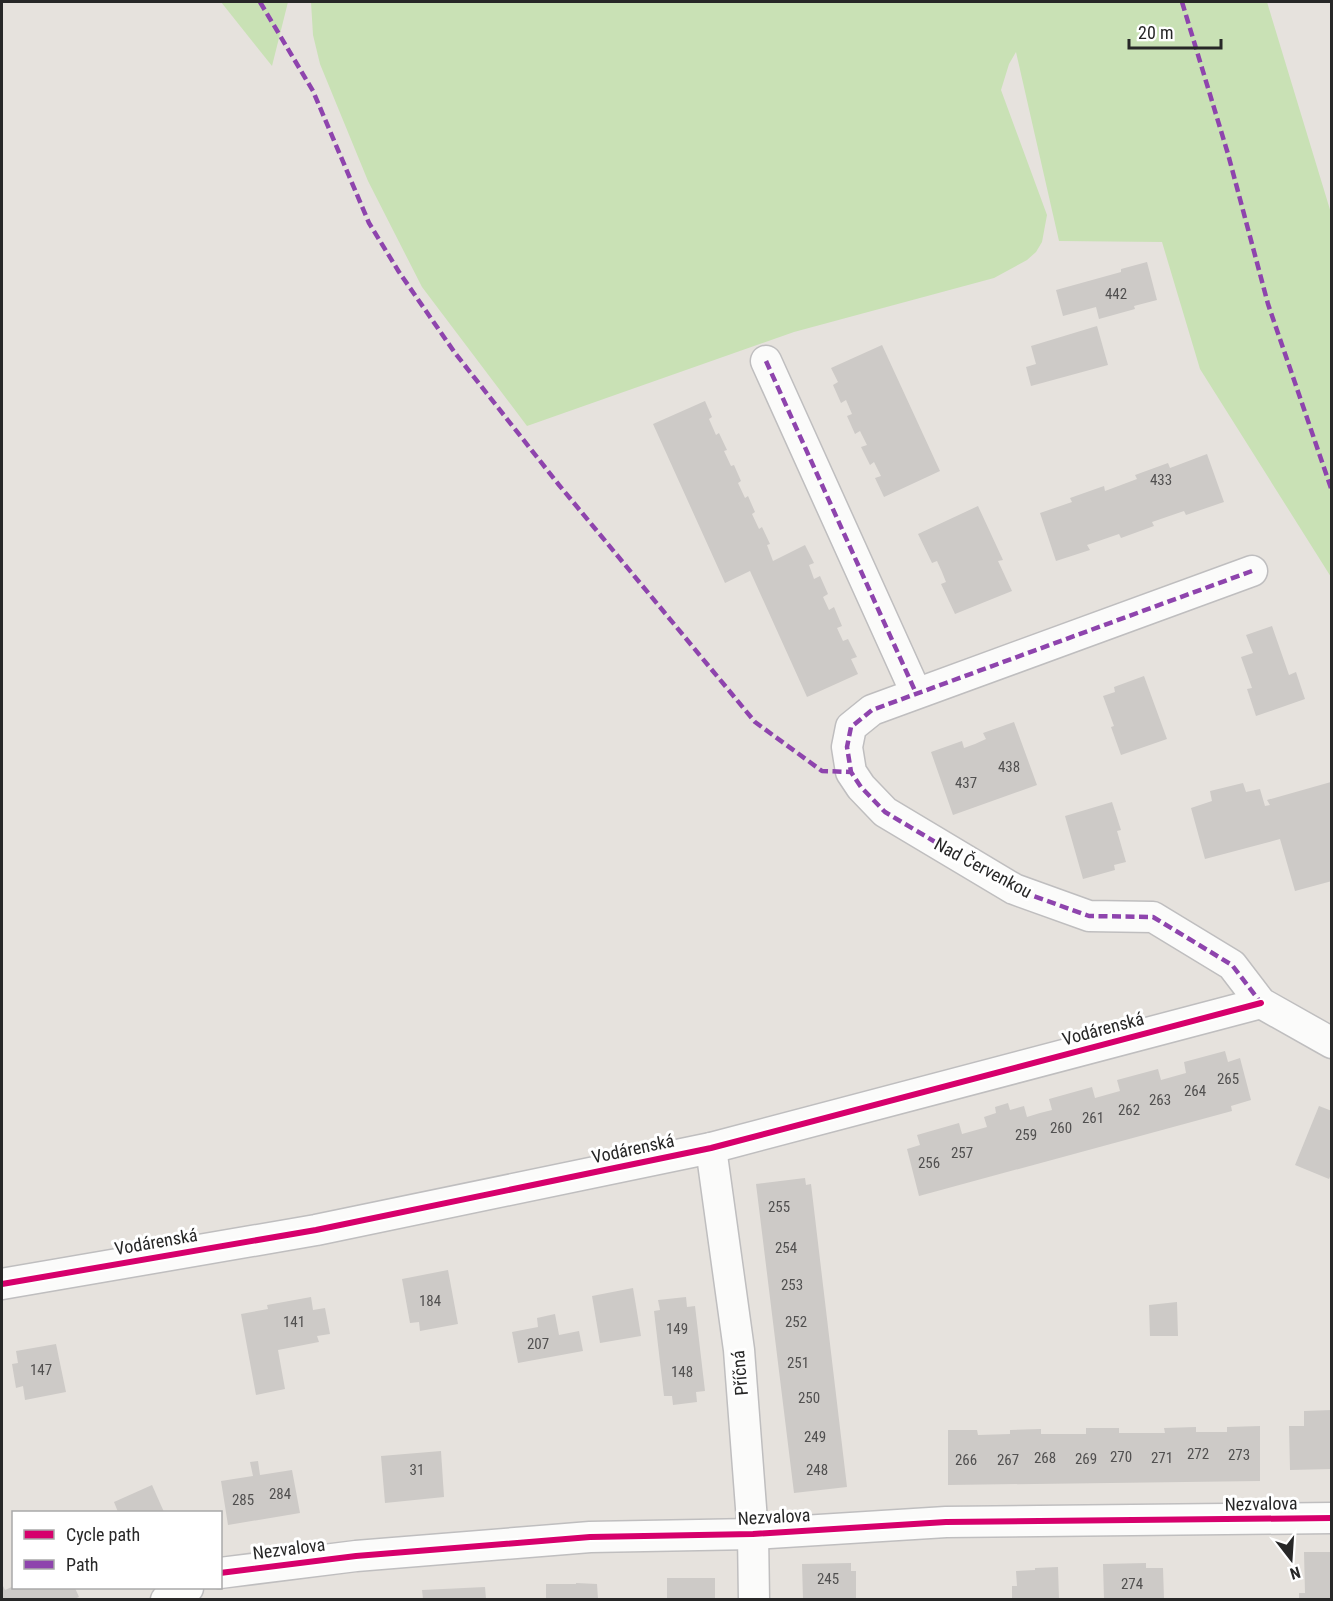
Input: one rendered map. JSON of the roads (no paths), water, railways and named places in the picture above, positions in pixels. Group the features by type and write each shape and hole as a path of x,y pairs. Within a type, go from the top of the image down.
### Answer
{"street":[{"path":"766,361 915,693"},
{"name":"Nad Červenkou","path":"1252,571 872,710 851,727 848,747 852,772 861,787 885,812 1014,889 1089,916 1153,917 1232,965 1261,1003"},
{"path":"1261,1003 1332,1043"},
{"name":"Vodárenská","path":"2,1284 316,1230 711,1149 1261,1003"},
{"name":"Příčná","path":"711,1149 739,1350 753,1534 754,1599"},
{"name":"Nezvalova","path":"222,1573 356,1557 590,1537 753,1534 946,1522 1332,1518"},
{"path":"166,1599 184,1589"}]}
